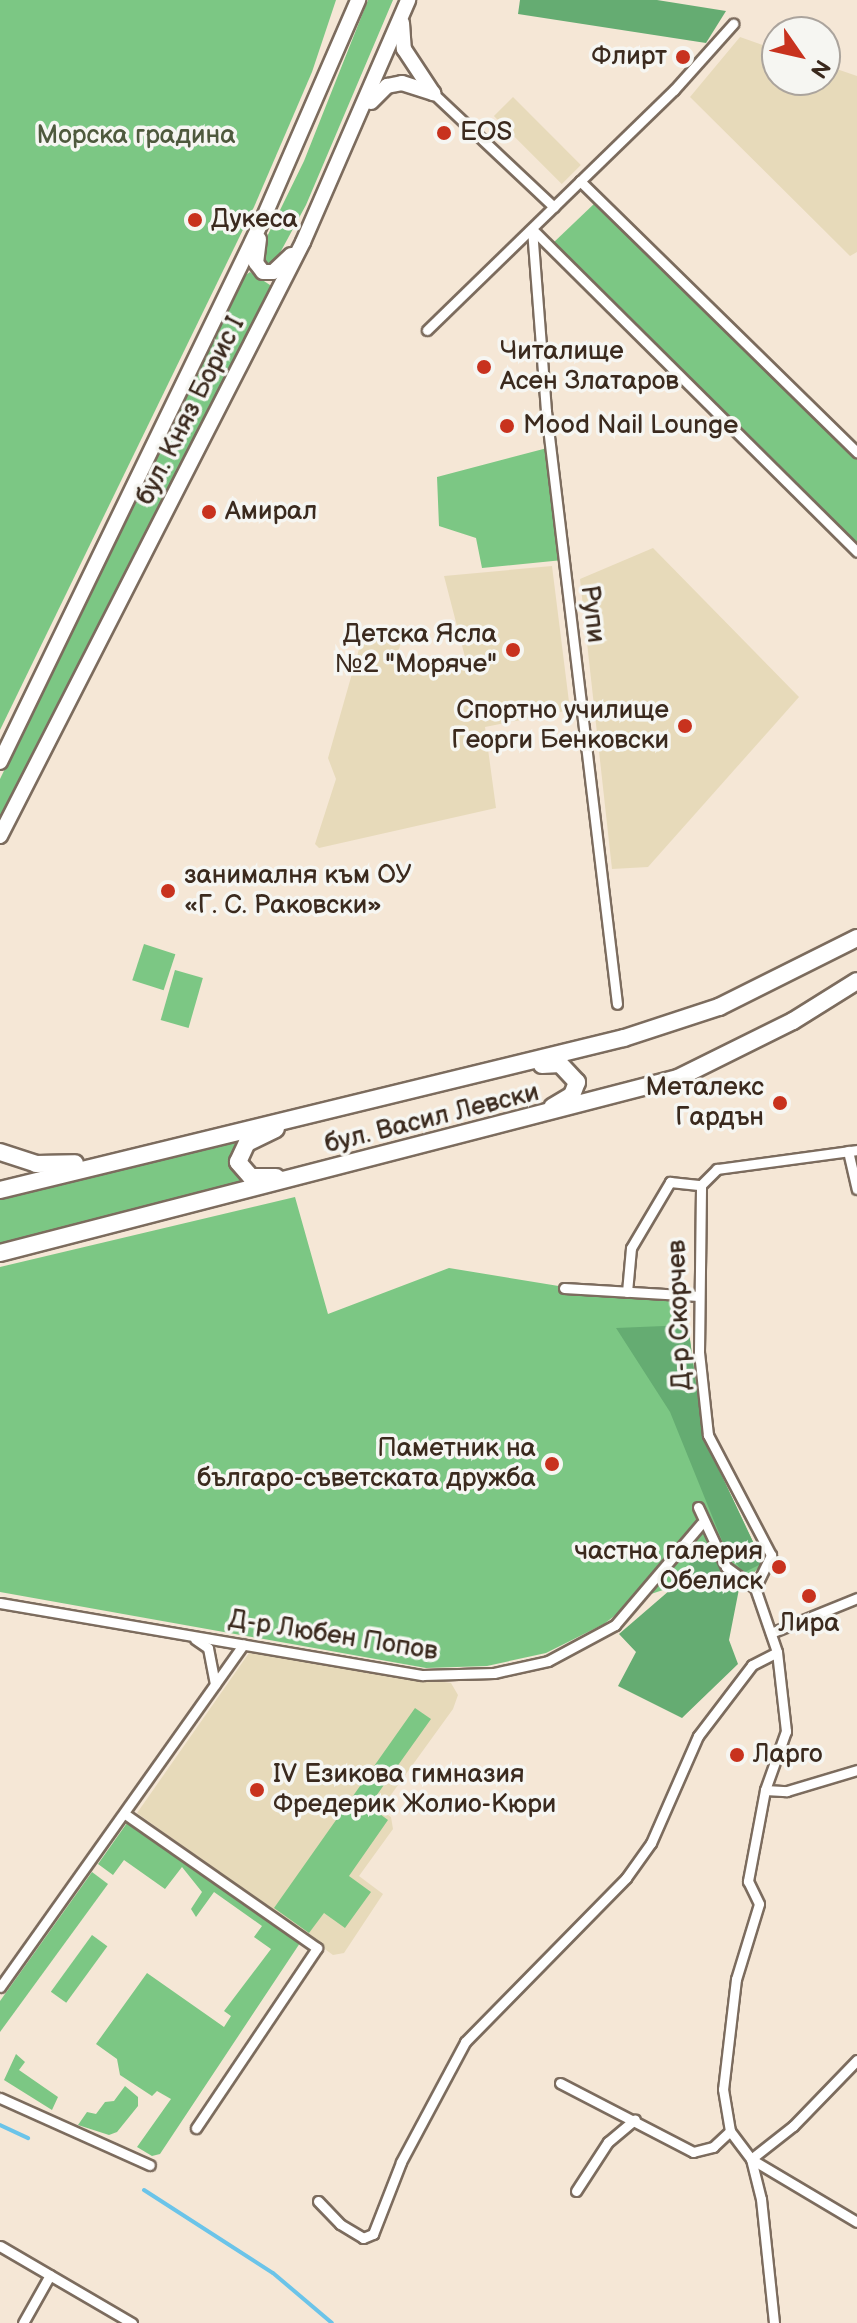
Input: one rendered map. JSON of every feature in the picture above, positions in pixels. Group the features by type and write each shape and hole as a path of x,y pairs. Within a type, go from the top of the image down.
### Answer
{"highway":[{"name":"бул. Васил Левски","path":"0,1190 116,1159 515,1067 719,1007 857,938"},
{"name":"бул. Васил Левски","path":"0,1253 678,1078 793,1021 857,981"},
{"path":"515,1067 560,1064 574,1074 572,1095 537,1115"},
{"path":"303,1116 247,1143 238,1162 256,1179 316,1173"},
{"path":"0,1152 36,1164 116,1159"}],"main road":[{"name":"бул. Княз Борис I","path":"0,762 263,219 358,0"},
{"name":"бул. Княз Борис I","path":"0,836 303,242 358,123 405,7"},
{"path":"405,7 404,49 433,93"},
{"path":"358,123 387,86 402,83 433,93"},
{"path":"263,219 256,256 263,272 278,269 303,242"}],"street":[{"path":"427,330 580,181 733,24"},
{"path":"433,93 554,207"},
{"path":"580,181 857,452"},
{"path":"532,229 857,552"},
{"name":"Рупи","path":"532,229 546,411 617,1004"},
{"path":"627,1292 631,1248 670,1182 701,1185 717,1169 853,1151 857,1189"},
{"name":"Д-р Скорчев","path":"701,1185 699,1296 708,1435 771,1555 755,1588"},
{"path":"564,1288 699,1296"},
{"path":"698,1507 701,1524 726,1567 755,1588 777,1652 786,1731 765,1790 748,1881 759,1904 736,1979 723,2089 730,2131 751,2159 857,2222"},
{"name":"Д-р Любен Попов","path":"0,1603 423,1675 494,1673 535,1665 615,1625 701,1524"},
{"path":"771,1633 857,1598"},
{"path":"192,1637 208,1648 215,1686"},
{"path":"0,1987 243,1645"},
{"path":"318,2201 340,2224 363,2238 373,2234 401,2162 465,2042 626,1878 651,1843 698,1736 742,1676 777,1652"},
{"path":"765,1790 787,1791 857,1770"},
{"path":"125,1814 317,1948 196,2128"},
{"path":"751,2159 793,2126 857,2060"},
{"path":"560,2083 635,2119 693,2152 713,2147 730,2131"},
{"path":"0,2098 150,2165"},
{"path":"576,2191 608,2142 635,2119"},
{"path":"751,2159 761,2199 774,2323"},
{"path":"0,2246 132,2323"},
{"path":"23,2323 50,2275"}],"shaded area":[{"path":"740,37 761,44 761,96 841,96 841,70 857,76 857,252 850,256 690,97"},
{"path":"513,97 581,165 562,184 494,116"},
{"name":"Спортно училище Георги Бенковски","path":"653,548 799,697 648,867 612,869 580,579"},
{"path":"552,566 570,710 485,727 496,808 319,848 315,844 336,779 328,758 365,628 402,639 395,663 409,667 465,657 444,576"},
{"path":"249,1653 451,1683 458,1695 453,1709 380,1810 391,1817 393,1829 359,1876 383,1894 344,1953 333,1955 137,1813"}],"green space":[{"name":"Морска градина","path":"0,0 336,0 312,72 254,207 0,730"},
{"path":"368,0 393,0 306,205 275,262 263,264 261,249 304,161"},
{"path":"520,0 657,0 726,11 706,43 518,14"},
{"path":"596,202 857,459 857,546 552,244"},
{"path":"250,272 273,287 0,818 0,779 243,277"},
{"path":"551,447 563,560 482,568 476,538 439,526 437,477"},
{"path":"144,944 175,954 164,990 132,980"},
{"path":"175,970 203,978 189,1028 161,1020"},
{"path":"239,1141 232,1167 244,1182 0,1248 0,1199"},
{"path":"295,1197 328,1314 449,1268 577,1289 684,1295 703,1436 763,1563 728,1600 669,1588 636,1599 604,1624 546,1653 487,1666 426,1668 0,1592 0,1267"},
{"path":"688,1325 703,1436 763,1563 743,1573 723,1543 670,1412 616,1328"},
{"path":"704,1541 739,1589 729,1640 738,1664 682,1718 618,1686 636,1652 619,1634 677,1584"},
{"path":"415,1708 431,1719 369,1806 388,1820 349,1876 371,1892 345,1928 324,1913 309,1933 274,1908"},
{"path":"127,1823 300,1943 160,2154 152,2156 137,2147 171,2099 157,2091 152,2096 120,2075 117,2059 96,2044 147,1973 224,2027 231,2016 224,2011 271,1949 254,1937 262,1926 214,1892 196,1917 191,1909 202,1892 182,1867 165,1889 124,1860 113,1875 98,1864"},
{"path":"92,1872 108,1884 0,2032 0,2001"},
{"path":"92,1935 107,1946 66,2003 51,1992"},
{"path":"16,2054 25,2062 19,2070 58,2097 52,2110 4,2080"},
{"path":"125,2086 138,2097 138,2106 117,2132 109,2135 78,2125 87,2112 96,2114 105,2102 114,2101"}],"waterway":[{"path":"0,2125 28,2138"},
{"path":"144,2190 273,2273 332,2323"}],"place":[{"name":"Флирт","path":"683,57"},
{"name":"EOS","path":"444,133"},
{"name":"Дукеса","path":"195,220"},
{"name":"Читалище Асен Златаров","path":"484,367"},
{"name":"Mood Nail Lounge","path":"507,426"},
{"name":"Амирал","path":"209,512"},
{"name":"Детска Ясла №2 \"Моряче\"","path":"513,650"},
{"name":"Спортно училище Георги Бенковски","path":"685,726"},
{"name":"занималня към ОУ «Г. С. Раковски»","path":"168,891"},
{"name":"Металекс Гардън","path":"780,1103"},
{"name":"Паметник на българо-съветската дружба","path":"552,1464"},
{"name":"частна галерия Обелиск","path":"779,1567"},
{"name":"Лира","path":"809,1596"},
{"name":"Ларго","path":"737,1755"},
{"name":"IV Езикова гимназия Фредерик Жолио-Кюри","path":"257,1790"}]}
